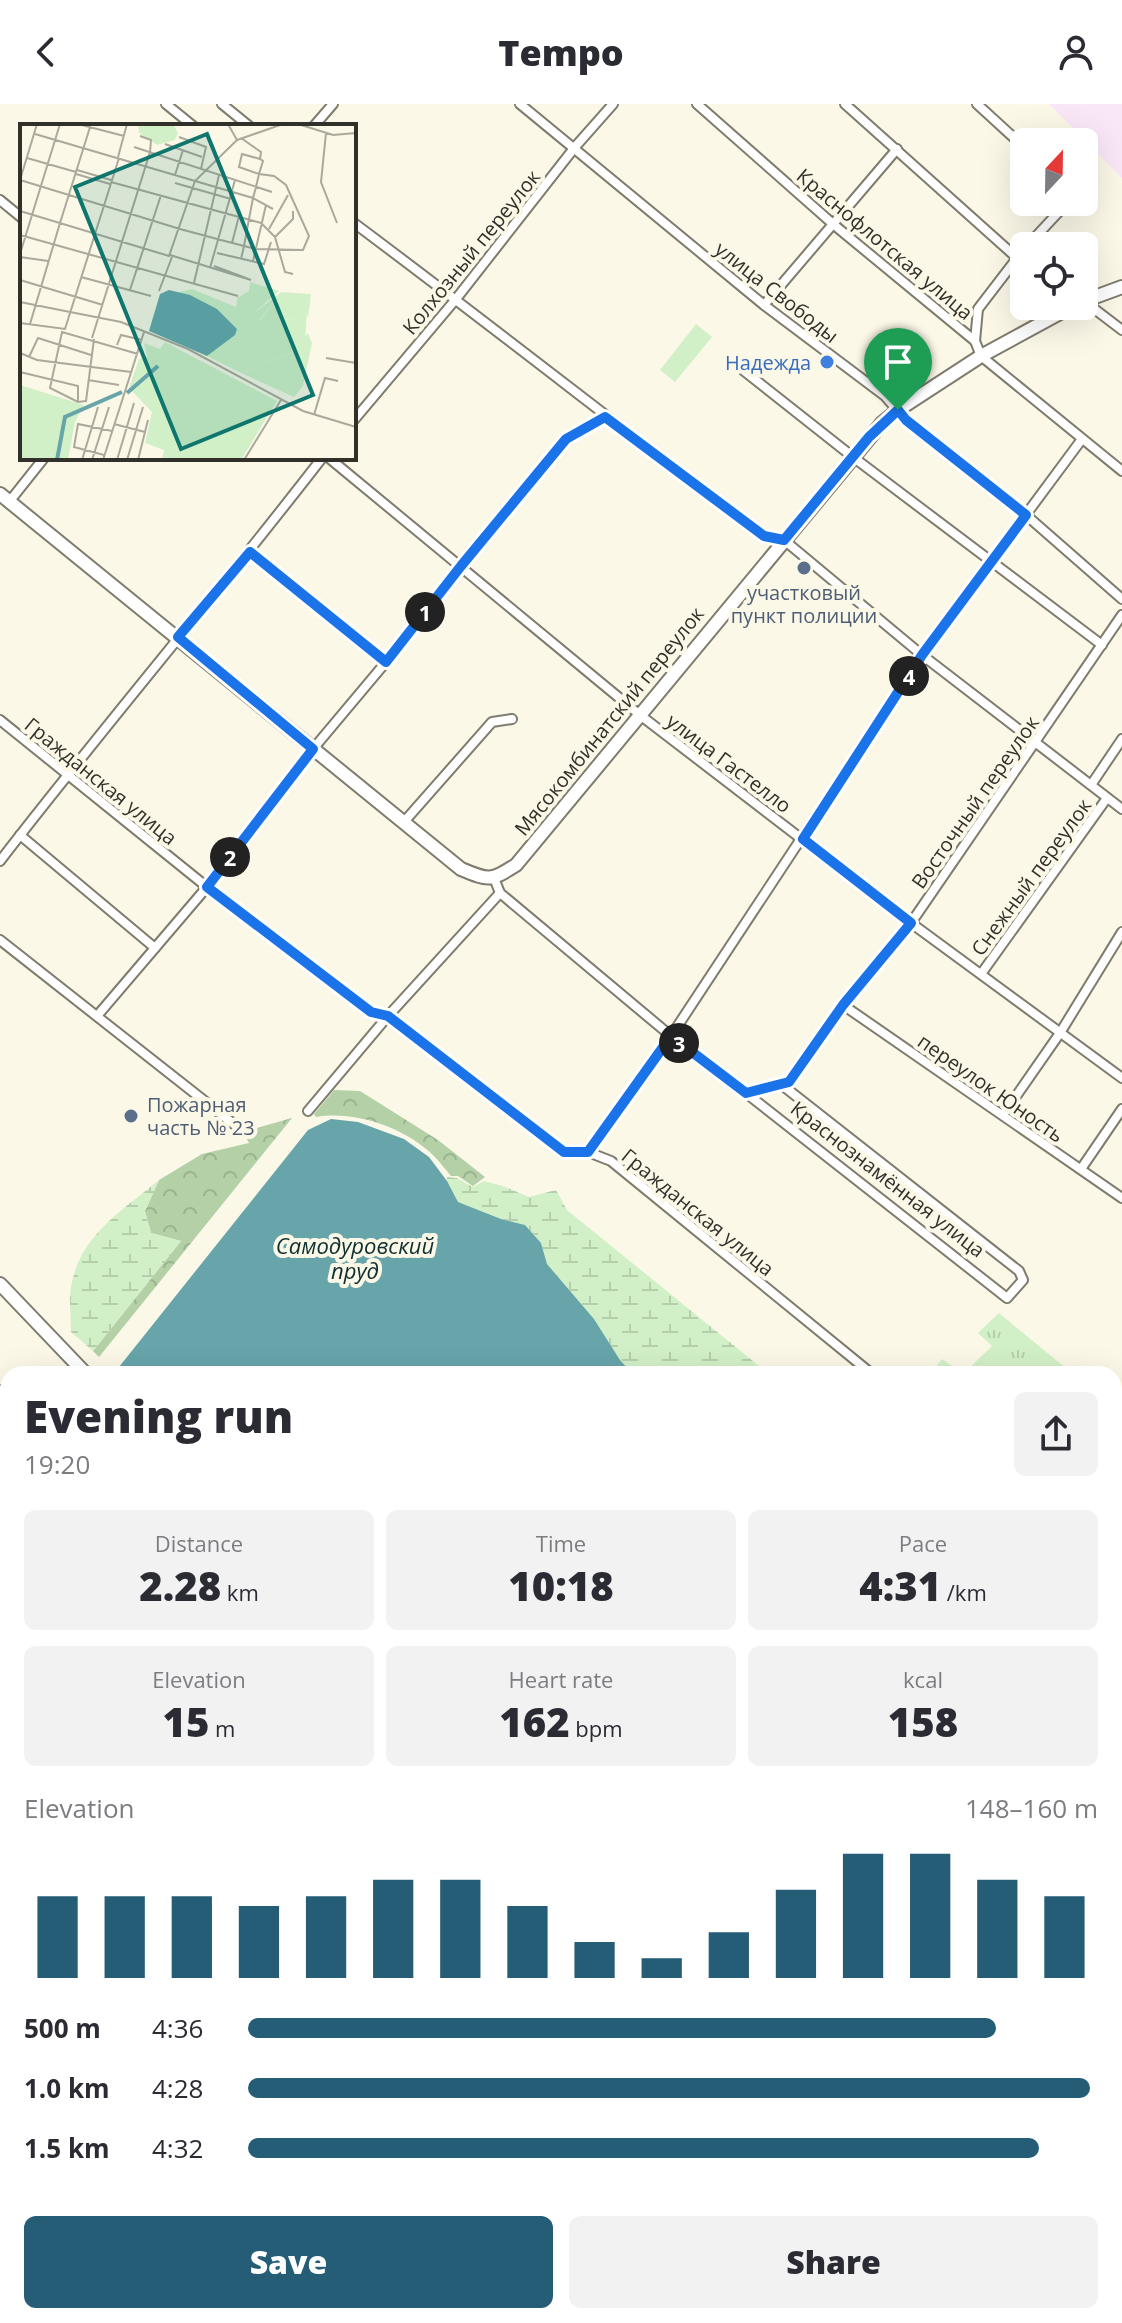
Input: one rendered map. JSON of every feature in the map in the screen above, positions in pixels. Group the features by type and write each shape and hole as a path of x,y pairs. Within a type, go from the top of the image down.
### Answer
{"main road":[{"path":"1098,296 1122,287"},
{"name":"Мясокомбинатский переулок","path":"494,878 516,865 882,423 981,356 1047,320"},
{"path":"0,513 4,498 461,869 483,878 494,878"},
{"path":"0,1284 74,1366"}],"street":[{"path":"166,104 191,124"},
{"path":"222,104 247,124"},
{"path":"316,124 333,104"},
{"name":"улица Свободы","path":"520,104 764,305 885,396 906,420 1026,515 1122,599"},
{"name":"Колхозный переулок","path":"356,418 613,104"},
{"name":"Краснофлотская улица","path":"697,104 833,224 975,341 981,356 1122,471"},
{"path":"845,104 1010,252"},
{"path":"977,104 1010,134"},
{"path":"764,305 897,149"},
{"path":"0,200 20,216"},
{"path":"1039,232 1055,216"},
{"path":"356,224 764,536 784,540 922,655 1122,809"},
{"path":"975,341 978,309 1010,265"},
{"path":"1098,312 1122,330"},
{"path":"743,370 1102,645"},
{"path":"97,1016 207,887 313,749 566,439 605,417"},
{"path":"588,1152 671,1036 922,655 1082,439"},
{"path":"4,498 42,460"},
{"path":"0,861 320,460"},
{"name":"улица Гастелло","path":"331,460 640,715 911,923 1122,1078"},
{"path":"250,552 386,662"},
{"name":"Восточный переулок","path":"782,1085 789,1082 843,1005 911,923 1122,615"},
{"path":"403,823 492,722 512,719"},
{"name":"Гражданская улица","path":"0,720 207,887 371,1012 388,1016 564,1152 588,1152 611,1161 862,1366"},
{"name":"Снежный переулок","path":"1091,785 1122,739"},
{"name":"Снежный переулок","path":"981,974 1107,798"},
{"path":"20,835 155,948"},
{"name":"Краснознамённая улица","path":"494,878 500,893 671,1036 1007,1298 1020,1285 1023,1280 1019,1271 782,1085"},
{"path":"308,1111 388,1016 500,893"},
{"path":"1003,1115 1060,1033 1122,932"},
{"path":"0,940 235,1125"},
{"name":"переулок Юность","path":"843,1005 1122,1198"},
{"path":"746,1093 782,1085"},
{"path":"1081,1169 1122,1109"}],"shaded area":[{"path":"1049,104 1122,104 1122,178 1098,154 1098,128 1073,128"}],"green space":[{"path":"696,324 712,337 675,382 660,370"},
{"path":"334,1090 360,1091 438,1140 485,1177 473,1186 458,1176 451,1176 422,1146 379,1123 347,1116 316,1117 314,1114"},
{"path":"292,1118 99,1357 93,1351 181,1241 151,1233 145,1211 159,1180 202,1154 249,1143 243,1132"},
{"path":"447,1177 457,1178 473,1187 484,1181 529,1197 556,1190 567,1210 759,1366 626,1366 594,1319 547,1264 541,1243 525,1225 458,1202"},
{"path":"159,1180 145,1211 151,1233 181,1241 93,1351 71,1332 70,1294 77,1265 106,1224"},
{"path":"999,1313 1063,1366 971,1366 992,1346 978,1333"},
{"path":"942,1359 952,1366 937,1366"}],"water":[{"name":"Самодуровский пруд","path":"331,1119 358,1122 404,1139 429,1157 458,1202 525,1225 541,1243 547,1264 594,1319 626,1366 120,1366 308,1130"}],"place":[{"name":"Надежда","path":"827,362"},
{"name":"участковый пункт полиции","path":"804,568"},
{"name":"Пожарная часть № 23","path":"131,1116"}],"route":[{"path":"898,410 906,420 1026,515 922,655 803,839 911,923 843,1005 789,1082 746,1093 671,1036 588,1152 564,1152 388,1016 371,1012 207,887 313,749 178,637 250,552 386,662 566,439 605,417 764,536 784,540 869,437 898,410"}]}
